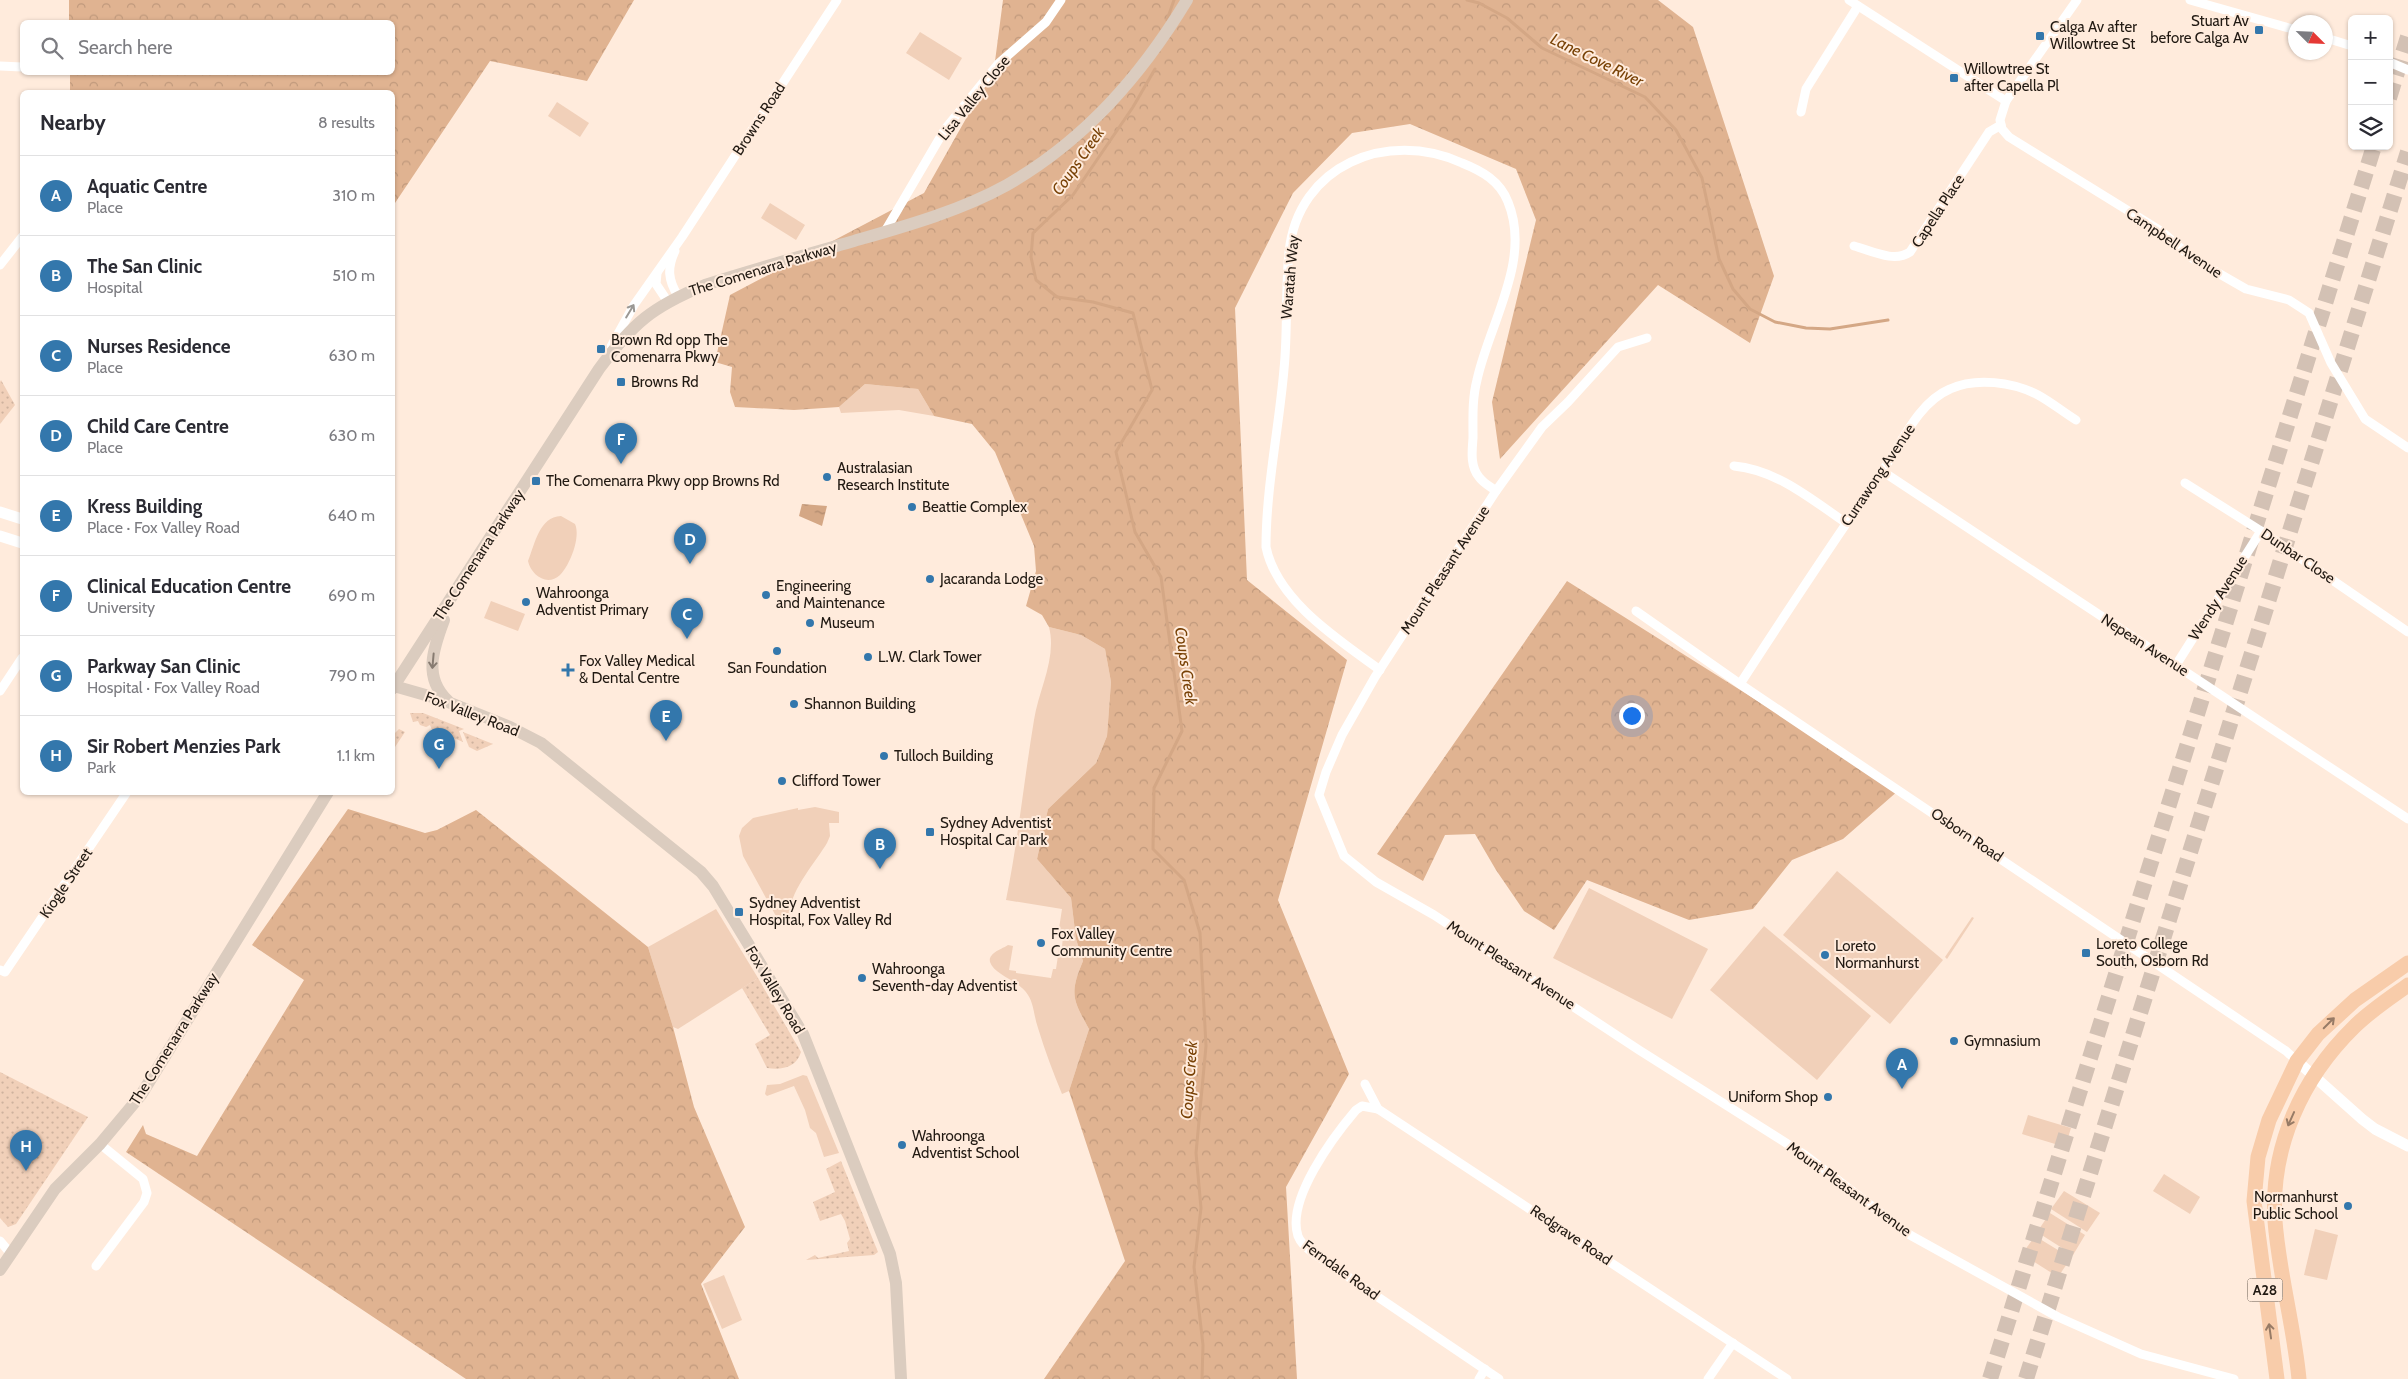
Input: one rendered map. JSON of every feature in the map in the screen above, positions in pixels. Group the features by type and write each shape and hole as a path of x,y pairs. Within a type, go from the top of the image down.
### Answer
{"highway":[{"name":"A28","path":"2277,1379 2254,1202 2258,1157 2269,1120 2297,1061 2318,1034 2338,1014 2408,963"},
{"name":"A28","path":"2298,1379 2277,1240 2275,1201 2278,1163 2288,1128 2300,1100 2314,1076 2333,1050 2356,1026 2408,985"}],"main road":[{"name":"The Comenarra Parkway","path":"395,684 599,369 623,337 641,319 673,299 741,273 884,233 929,218 1005,186 1029,171 1103,113 1161,41 1187,0"},
{"path":"449,703 435,686 432,664 440,629 452,598"},
{"name":"Fox Valley Road","path":"395,688 449,703 517,730 541,743 701,872 713,886 803,1034 890,1254 896,1282 901,1379"},
{"name":"The Comenarra Parkway","path":"0,1270 55,1189 100,1144 141,1095 326,795"}],"street":[{"name":"Browns Road","path":"599,369 616,336 657,270 682,237 837,0"},
{"name":"Lisa Valley Close","path":"884,233 945,129 998,64 1046,22 1061,0"},
{"path":"1849,0 2006,101"},
{"path":"2001,125 2000,114 2006,101 2077,0"},
{"path":"2190,0 2288,28"},
{"path":"1801,112 1806,89 1858,6"},
{"path":"2333,40 2348,45"},
{"path":"2393,64 2408,70"},
{"path":"0,66 20,66"},
{"name":"Capella Place","path":"1854,246 1899,258 1910,252 1989,132 2001,125"},
{"name":"Campbell Avenue","path":"2001,125 2009,137 2161,231 2192,258 2246,289 2289,300 2309,312 2331,363 2365,419 2408,448"},
{"name":"Waratah Way","path":"1380,670 1322,628 1300,607 1269,562 1266,547 1284,365 1291,237 1299,213 1325,179 1361,157 1396,149 1410,149 1433,153 1455,160 1489,177 1507,199 1514,217 1515,250 1506,292 1477,378 1474,405 1473,464 1479,477 1496,491"},
{"name":"Browns Road","path":"673,299 668,273 682,237"},
{"path":"0,265 20,240"},
{"path":"657,270 656,284 673,299"},
{"name":"Mount Pleasant Avenue","path":"1647,338 1618,347 1568,402 1542,427 1496,491 1380,670 1342,736 1326,772 1319,795 1344,856 1376,882 1434,914 1640,1050 1805,1155 1910,1235 2058,1317 2141,1354 2234,1379"},
{"name":"Currawong Avenue","path":"1740,684 1846,523 1929,402 1940,394 1959,386 1982,382 2026,390 2039,395 2076,420"},
{"path":"1734,466 1756,469 1774,476 1846,523"},
{"name":"Nepean Avenue","path":"1882,471 2408,819"},
{"name":"Dunbar Close","path":"2186,483 2261,531 2408,632"},
{"path":"0,512 20,518"},
{"name":"Wendy Avenue","path":"2176,665 2261,531"},
{"path":"0,536 20,541"},
{"name":"Osborn Road","path":"1636,611 1740,684 2286,1051 2297,1061"},
{"path":"0,691 20,661"},
{"name":"Kiogle Street","path":"2,971 124,795"},
{"path":"2297,1061 2375,1129 2408,1146"},
{"name":"Redgrave Road","path":"1365,1084 1378,1109 1787,1379"},
{"name":"Ferndale Road","path":"1378,1109 1362,1106 1356,1110 1314,1171 1301,1198 1297,1235 1300,1242 1313,1253 1499,1379"},
{"path":"96,1266 144,1202 147,1193 143,1179 100,1144"},
{"path":"0,1241 11,1254"},
{"path":"1708,1379 1733,1342"},
{"path":"1479,1379 1485,1369"}],"shaded area":[{"path":"920,32 962,58 949,80 906,53"},
{"path":"557,102 589,123 580,137 548,116"},
{"path":"770,203 805,225 796,240 761,218"},
{"path":"1,380 15,405 0,424 0,382"},
{"path":"865,384 918,389 934,416 899,410 841,413 839,407"},
{"path":"561,516 575,524 577,536 574,551 560,575 550,580 545,580 532,571 528,561 543,526 548,521"},
{"path":"491,601 525,614 518,631 484,618"},
{"path":"1049,627 1081,635 1105,649 1111,682 1107,736 1096,763 1048,809 1037,859 1071,898 1076,939 1083,961 1076,981 1075,996 1079,1011 1089,1029 1069,1091 1062,1094 1043,1045 1030,999 1024,990 996,971 990,962 991,956 996,952 1008,945 1013,946 1009,970 1016,971 1016,973 1051,978 1053,969 1056,969 1059,949 1062,947 1063,936 1058,935 1062,909 1006,900 1036,708 1051,650"},
{"path":"410,713 423,713 464,729 459,731 463,742 444,734 441,730 432,730 430,725 426,727 420,725 418,721 413,722"},
{"path":"399,729 405,732 395,747 395,733"},
{"path":"463,732 493,744 477,751 469,747"},
{"path":"815,807 839,812 839,823 829,823 830,836 803,878 793,898 791,914 777,918 743,856 739,836 742,828 753,818 798,808 798,810"},
{"path":"1837,871 1943,960 1890,1024 1783,935"},
{"path":"1589,888 1708,949 1672,1019 1553,958"},
{"path":"716,909 758,978 678,1029 673,1027 648,947"},
{"path":"1972,917 1974,918 1947,959 1945,957"},
{"path":"1764,926 1871,1016 1817,1080 1710,990"},
{"path":"758,978 801,1052 796,1062 788,1067 778,1069 767,1068 755,1044 770,1035 742,988"},
{"path":"0,1072 88,1117 16,1224 8,1227 0,1218"},
{"path":"803,1075 807,1076 839,1153 824,1157 816,1133 810,1128 805,1110 794,1086 767,1096 765,1094 767,1085 780,1084"},
{"path":"2028,1115 2071,1128 2065,1147 2022,1134"},
{"path":"841,1161 878,1252 874,1255 806,1260 815,1255 818,1258 849,1251 847,1243 850,1239 841,1214 820,1221 813,1202 835,1192 826,1169"},
{"path":"2164,1174 2200,1197 2190,1214 2153,1191"},
{"path":"2064,1191 2100,1213 2087,1232 2051,1209"},
{"path":"2050,1213 2085,1235 2073,1255 2037,1232"},
{"path":"2315,1229 2338,1235 2327,1280 2304,1275"},
{"path":"2035,1236 2071,1258 2058,1277 2022,1254"},
{"path":"724,1275 742,1320 722,1329 703,1284"}],"green space":[{"path":"69,0 634,0 587,81 490,61 395,203 395,90 70,90 70,75 395,75 395,20 69,20"},
{"path":"1003,0 1658,0 1693,27 1774,276 1750,343 1658,285 1500,459 1492,402 1536,220 1516,169 1410,124 1352,133 1293,193 1235,308 1247,580 1347,660 1278,900 1349,1074 1286,1187 1297,1379 1044,1379 1125,1261 1069,1091 1089,1029 1079,1011 1075,996 1076,981 1083,961 1076,939 1071,898 1037,859 1048,809 1096,763 1107,736 1111,682 1105,649 1081,635 1049,627 1042,615 1026,606 1036,571 1034,546 995,452 972,424 934,416 918,389 865,384 839,407 794,410 735,407 730,392 732,367 715,362 730,295 924,193 994,69"},
{"path":"1567,581 1899,790 1843,839 1792,860 1753,909 1689,920 1587,880 1554,930 1524,911 1496,870 1475,834 1445,835 1423,881 1377,854"},
{"path":"348,809 425,833 437,830 476,810 648,947 673,1027 694,1107 745,1227 701,1284 739,1379 466,1379 126,1152 143,1125 146,1134 197,1156 304,980 252,945"}],"water":[{"path":"802,504 827,506 822,526 799,516"}],"waterway":[{"name":"Coups Creek","path":"1167,20 1174,0"},
{"name":"Lane Cove River","path":"1467,0 1479,3 1507,18 1542,48 1645,97 1676,130 1702,178 1719,259 1733,289 1750,309 1775,322 1806,328 1830,329 1888,320"},
{"name":"Coups Creek","path":"1155,69 1133,107 1073,195 1033,233 1031,257 1036,280 1057,297 1093,302 1133,313 1152,390 1116,452 1135,532 1161,577 1182,731 1154,788 1153,849 1184,880 1200,933 1206,1046 1196,1153 1201,1208 1194,1267 1203,1345 1202,1379"}],"tunnel":[{"path":"2393,85 2408,37"},
{"path":"1990,1379 2373,150"},
{"path":"2026,1379 2408,152"}],"place":[{"name":"Stuart Av before Calga Av","path":"2259,30"},
{"name":"Calga Av after Willowtree St","path":"2040,36"},
{"name":"Willowtree St after Capella Pl","path":"1954,78"},
{"name":"Brown Rd opp The Comenarra Pkwy","path":"601,349"},
{"name":"Browns Rd","path":"621,382"},
{"name":"Clinical Education Centre","path":"621,464"},
{"name":"Australasian Research Institute","path":"827,477"},
{"name":"The Comenarra Pkwy opp Browns Rd","path":"536,481"},
{"name":"Beattie Complex","path":"912,507"},
{"name":"Child Care Centre","path":"690,564"},
{"name":"Jacaranda Lodge","path":"930,579"},
{"name":"Engineering and Maintenance","path":"766,595"},
{"name":"Wahroonga Adventist Primary","path":"526,602"},
{"name":"Museum","path":"810,623"},
{"name":"Nurses Residence","path":"687,639"},
{"name":"San Foundation","path":"777,651"},
{"name":"L.W. Clark Tower","path":"868,657"},
{"name":"Fox Valley Medical & Dental Centre","path":"568,670"},
{"name":"Shannon Building","path":"794,704"},
{"name":"Kress Building","path":"666,741"},
{"name":"Tulloch Building","path":"884,756"},
{"name":"Parkway San Clinic","path":"439,769"},
{"name":"Clifford Tower","path":"782,781"},
{"name":"Sydney Adventist Hospital Car Park","path":"930,832"},
{"name":"The San Clinic","path":"880,869"},
{"name":"Sydney Adventist Hospital, Fox Valley Rd","path":"739,912"},
{"name":"Fox Valley Community Centre","path":"1041,943"},
{"name":"Loreto College South, Osborn Rd","path":"2086,953"},
{"name":"Loreto Normanhurst","path":"1825,955"},
{"name":"Wahroonga Seventh-day Adventist","path":"862,978"},
{"name":"Gymnasium","path":"1954,1041"},
{"name":"Aquatic Centre","path":"1902,1089"},
{"name":"Uniform Shop","path":"1828,1097"},
{"name":"Wahroonga Adventist School","path":"902,1145"},
{"name":"Sir Robert Menzies Park","path":"26,1171"},
{"name":"Normanhurst Public School","path":"2348,1206"}]}
